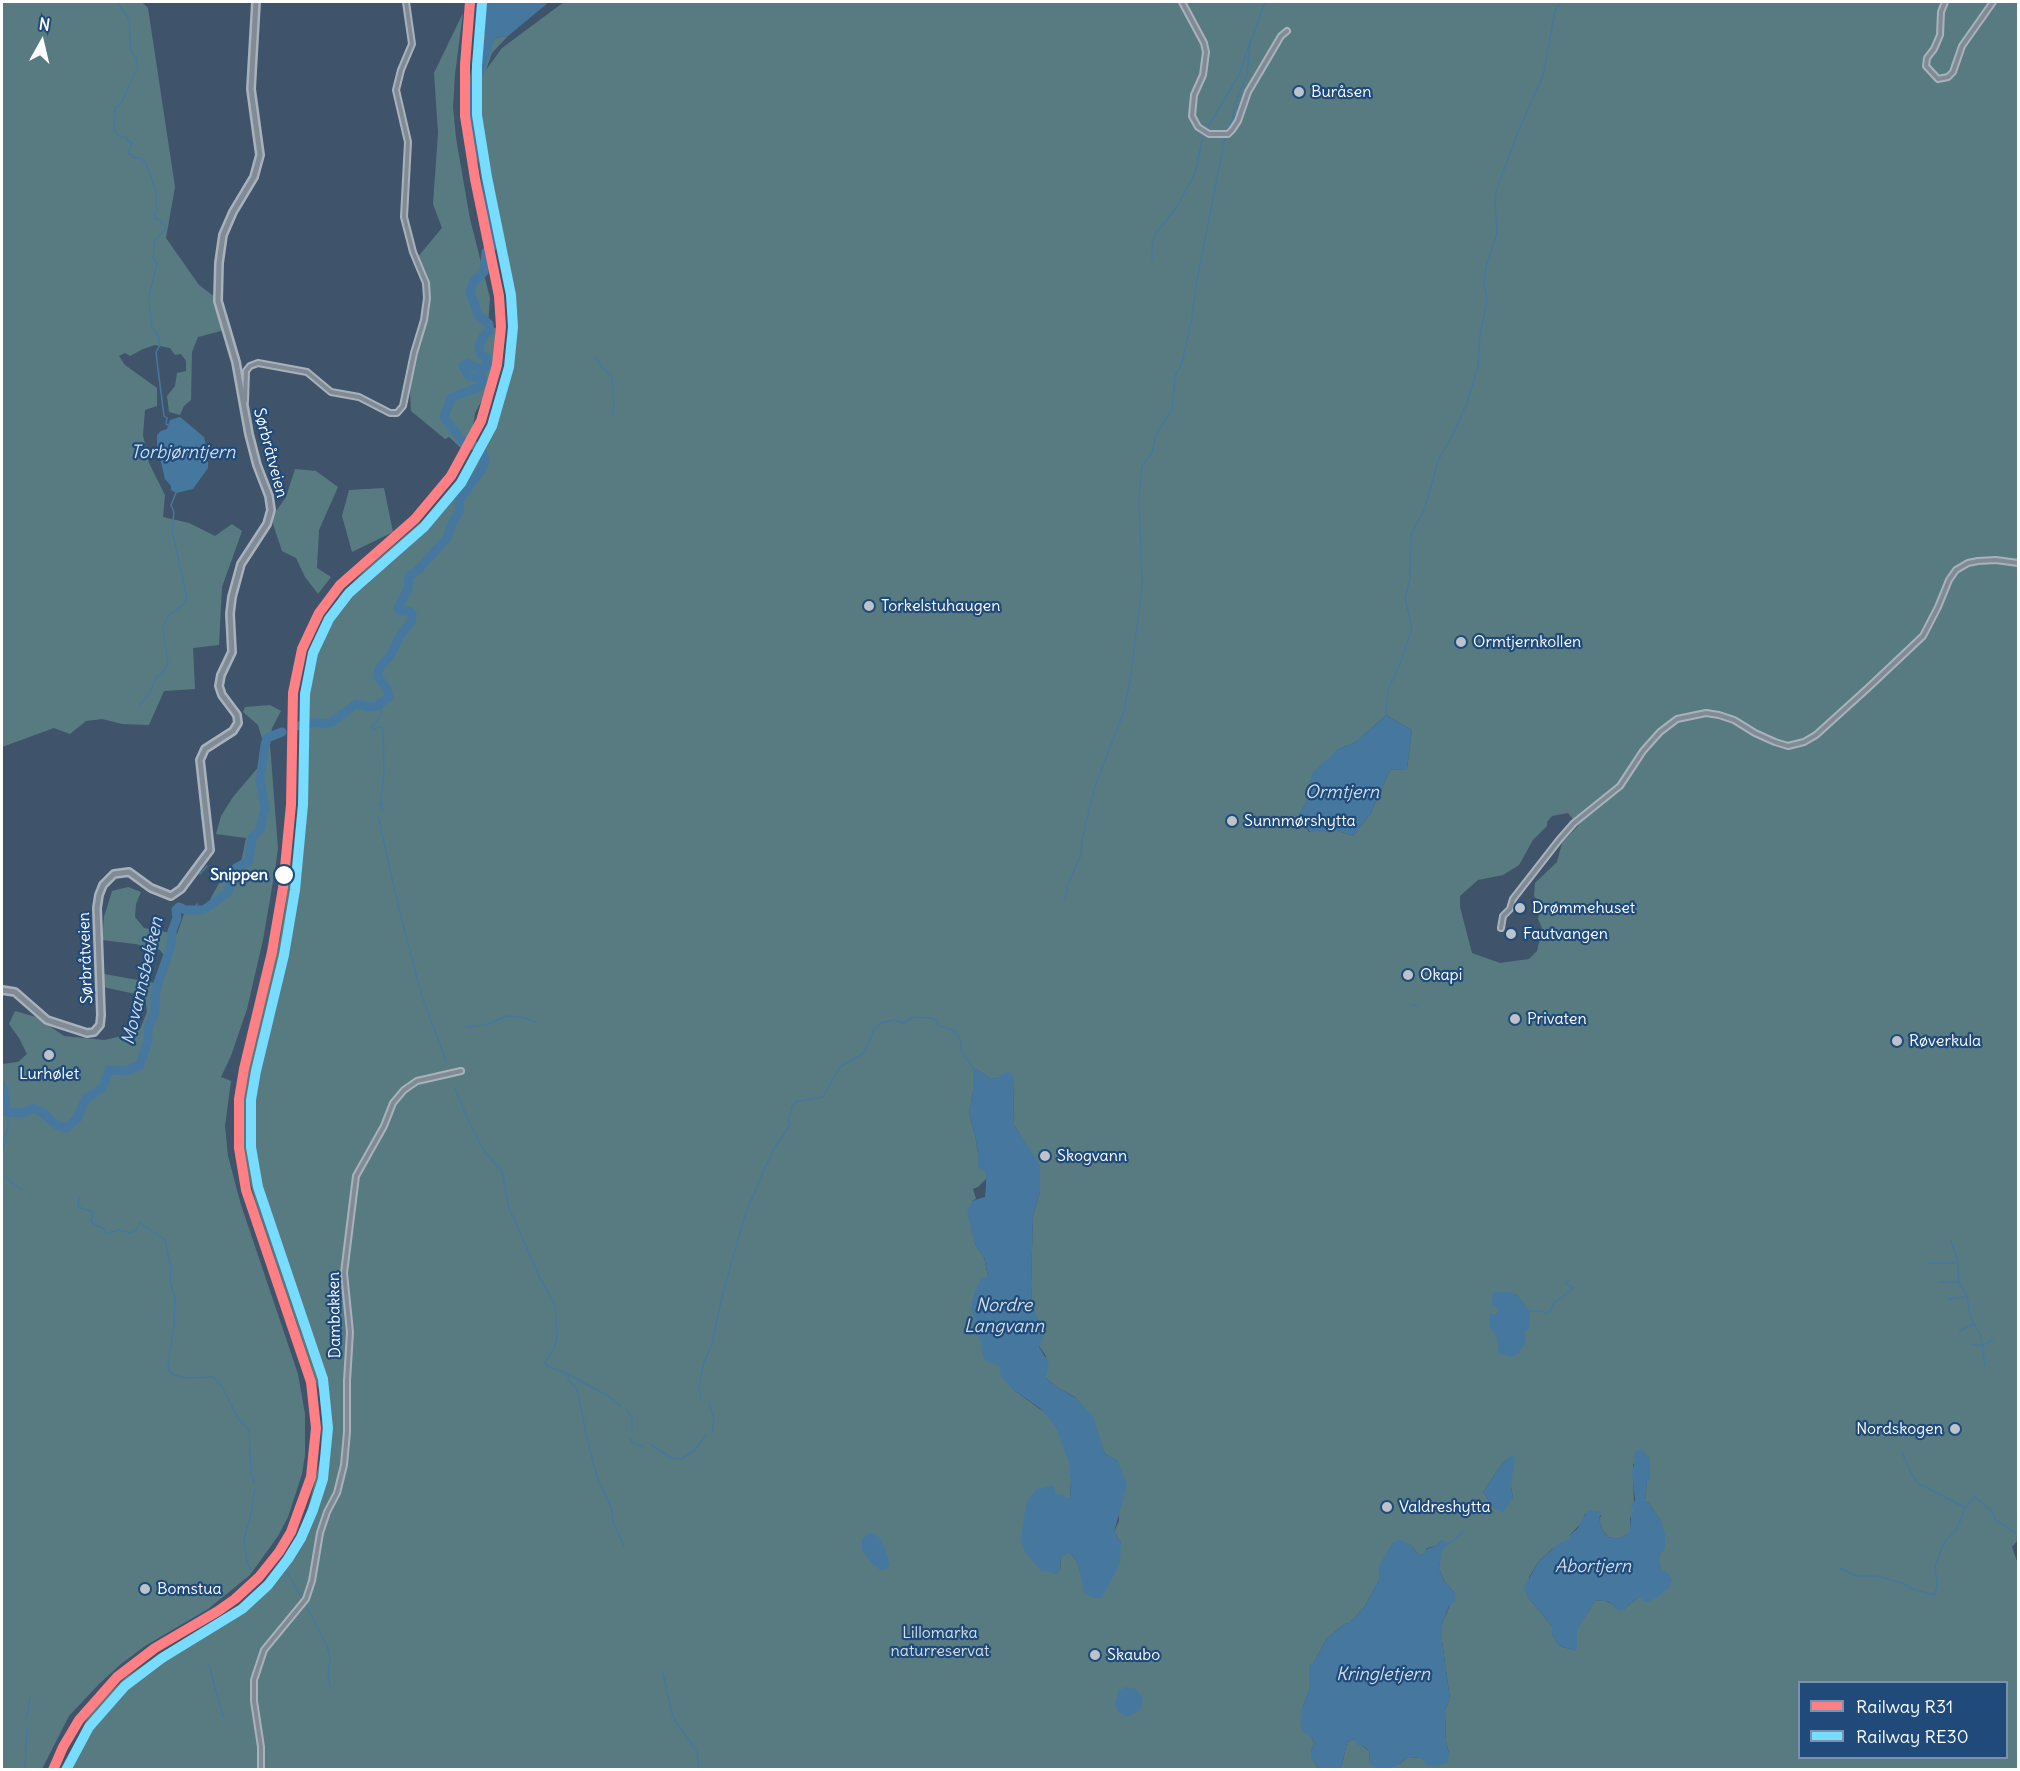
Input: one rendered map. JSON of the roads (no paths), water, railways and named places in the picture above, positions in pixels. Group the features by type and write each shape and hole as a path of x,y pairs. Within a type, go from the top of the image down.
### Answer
{"street":[{"name":"Sørbråtveien","path":"2,990 15,992 47,1020 87,1033 94,1032 100,1025 101,1016 97,908 103,885 114,874 129,872 151,888 171,896 181,890 210,850 200,760 205,749 233,731 237,723 237,715 222,695 219,686 221,675 232,652 231,603 241,564 267,524 271,510 269,496 255,458 234,355 219,308 218,275 220,252 226,228 254,177 260,155 251,89 256,2"},
{"path":"243,404 246,371 250,366 258,363 307,372 331,392 359,397 390,413 397,413 403,406 424,320 427,298 426,283 413,252 404,217 408,142 396,90 398,78 412,44 406,2"},
{"path":"1182,2 1204,43 1206,52 1206,64 1194,95 1192,116 1198,127 1209,134 1228,134 1232,130 1238,122 1248,92 1281,36 1287,31"},
{"path":"1945,2 1941,12 1940,35 1934,50 1927,58 1926,66 1938,80 1948,77 1953,72 1962,46 1993,2"},
{"path":"1501,928 1503,916 1510,909 1513,899 1559,840 1574,823 1620,786 1643,751 1660,732 1677,719 1706,713 1719,715 1734,720 1775,742 1788,746 1804,742 1816,735 1923,636 1956,570 1968,563 1978,561 1996,560 2019,563"},
{"name":"Dambakken","path":"261,1770 254,1680 264,1650 306,1599 312,1581 320,1533 337,1493 344,1465 350,1332 344,1273 356,1176 384,1126 393,1103 404,1090 417,1081 461,1071"}],"water":[{"path":"485,2 549,2 508,36 490,39 481,29"},
{"name":"Torbjørntjern","path":"180,417 204,437 208,468 193,489 176,493 171,490 171,486 165,479 157,446 157,435 167,429 170,420"},
{"name":"Ormtjern","path":"1386,715 1412,730 1407,769 1390,770 1371,813 1353,836 1341,832 1310,832 1299,815 1307,801 1313,772 1337,750 1356,742"},
{"name":"Nordre Langvann","path":"976,1069 991,1079 1008,1071 1013,1076 1014,1125 1040,1165 1040,1191 1033,1216 1031,1285 1032,1300 1043,1338 1039,1347 1049,1363 1046,1378 1076,1398 1093,1416 1105,1454 1118,1461 1127,1485 1114,1532 1121,1543 1120,1563 1102,1598 1092,1598 1084,1592 1077,1562 1071,1554 1061,1557 1059,1573 1042,1572 1026,1554 1021,1541 1026,1504 1031,1496 1037,1489 1052,1486 1055,1488 1055,1494 1064,1495 1067,1500 1070,1498 1071,1480 1068,1460 1056,1427 1041,1409 1011,1388 1001,1376 999,1366 986,1361 974,1327 971,1305 974,1293 981,1279 988,1276 984,1257 976,1246 967,1213 972,1201 985,1197 986,1187 986,1171 979,1168 975,1135 969,1114 973,1092 973,1070"},
{"path":"1493,1292 1510,1292 1517,1295 1530,1311 1529,1329 1524,1332 1525,1344 1519,1353 1512,1357 1499,1354 1497,1338 1490,1327 1490,1313 1496,1315 1498,1309 1491,1304"},
{"name":"Abortjern","path":"1642,1449 1650,1463 1650,1480 1647,1482 1645,1501 1649,1503 1661,1521 1665,1534 1664,1551 1659,1554 1659,1561 1661,1570 1667,1572 1672,1579 1669,1588 1653,1600 1646,1602 1639,1597 1618,1611 1611,1603 1603,1600 1595,1601 1577,1630 1577,1649 1559,1646 1552,1634 1552,1626 1527,1596 1524,1587 1539,1561 1559,1543 1570,1539 1570,1535 1577,1529 1588,1510 1601,1512 1599,1520 1608,1537 1618,1539 1630,1531 1631,1514 1634,1511 1631,1506 1635,1500 1632,1472 1634,1455 1636,1451"},
{"path":"1511,1455 1515,1457 1511,1486 1513,1498 1503,1513 1495,1509 1483,1492"},
{"path":"870,1533 879,1537 885,1548 890,1564 887,1569 880,1570 862,1550 862,1539"},
{"name":"Kringletjern","path":"1398,1539 1411,1545 1419,1556 1442,1540 1450,1543 1442,1550 1439,1568 1444,1581 1455,1593 1456,1600 1449,1606 1442,1624 1442,1641 1450,1699 1445,1710 1448,1763 1428,1766 1420,1758 1408,1757 1388,1769 1377,1768 1370,1764 1369,1751 1358,1745 1354,1739 1347,1742 1339,1769 1318,1769 1311,1757 1314,1744 1312,1738 1303,1732 1300,1723 1302,1708 1309,1691 1309,1666 1313,1664 1327,1638 1349,1623 1365,1606 1379,1580 1379,1565"},
{"path":"1126,1687 1136,1689 1143,1698 1140,1711 1126,1717 1117,1710 1115,1702 1119,1690"}],"waterway":[{"path":"117,2 129,19 131,52 136,57 138,67 120,105 115,108 114,129 117,135 127,138 127,141 132,143 128,154 134,158 140,158 147,164 146,167 156,193 158,209 154,218 160,220 166,229 155,240 153,258 157,264 149,304 152,327 158,335 160,345 156,352 164,416 167,418 166,424 168,425"},
{"path":"1065,900 1068,884 1081,855 1082,840 1094,789 1124,711 1130,680 1142,587 1139,498 1142,466 1152,452 1156,435 1172,409 1175,376 1182,363 1192,317 1225,137 1233,117 1235,103 1247,76 1250,43 1265,2"},
{"path":"1386,715 1388,690 1402,659 1412,628 1405,598 1410,579 1411,535 1425,508 1438,461 1467,403 1478,367 1480,334 1487,300 1484,283 1486,267 1497,233 1495,202 1497,188 1520,127 1543,76 1555,11 1561,2"},
{"name":"Movannsbekken","path":"490,39 473,91 471,131 472,141 483,162 493,246"},
{"path":"1208,127 1240,73 1249,45"},
{"path":"1152,259 1155,234 1176,208 1196,170 1203,135"},
{"name":"Movannsbekken","path":"467,444 462,441 444,417 451,398 479,387 483,381 482,378 469,376 463,366 467,363 483,370 487,367 487,358 481,355 479,346 482,338 489,331 489,324 478,315 470,292 473,282 484,272 486,252"},
{"path":"595,356 612,379 614,404 612,416"},
{"name":"Movannsbekken","path":"299,726 317,722 325,724 332,722 356,704 377,706 389,697 387,689 378,677 379,668 391,655 412,617 409,611 400,611 398,608 408,589 409,576 418,570 447,538 452,523 460,511 459,500 482,469 485,460 481,448 472,445"},
{"path":"140,705 149,694 157,676 162,674 168,664 163,628 168,616 183,605 187,598 172,530 174,512 171,505 176,493"},
{"path":"377,706 381,714 371,727 373,730 379,727 383,729 384,775 380,806"},
{"name":"Movannsbekken","path":"2,1085 6,1112 23,1113 34,1108 58,1126 66,1128 77,1119 85,1100 103,1087 109,1070 126,1071 140,1065 148,1041 148,1028 155,1012 158,983 171,946 172,931 177,918 176,910 179,907 185,910 203,910 208,907 228,892 236,868 249,861 252,838 260,830 265,808 260,781 265,745 267,738 282,732"},
{"path":"382,803 382,811"},
{"path":"201,813 206,840"},
{"path":"378,816 421,993 446,1061"},
{"path":"200,874 207,866"},
{"name":"Movannsbekken","path":"194,910 197,904"},
{"path":"1412,1005 1418,1006"},
{"path":"466,1027 486,1025 506,1016 522,1017 536,1022"},
{"path":"701,1399 699,1388 704,1362 712,1344 723,1293 746,1212 773,1150 790,1125 788,1120 791,1108 796,1102 823,1097 840,1067 864,1053 874,1030 881,1023 895,1020 902,1023 912,1017 932,1018 937,1021 938,1025 955,1031 961,1041 961,1051 974,1069"},
{"path":"455,1088 484,1151 502,1171 509,1208 540,1278 555,1305 557,1338 554,1349 545,1362 547,1366 568,1374 608,1396 621,1406"},
{"path":"2,1155 8,1113"},
{"path":"2,1175 21,1189"},
{"path":"79,1198 78,1207 91,1211 93,1214 91,1222 103,1228 106,1234 118,1230 131,1233 140,1223 165,1240 171,1269 170,1281 175,1298 169,1370 172,1374 185,1378 213,1377 222,1387 239,1420 249,1429 251,1471 254,1483"},
{"path":"1951,1241 1957,1258 1959,1282 1967,1296 1970,1316 1981,1337 1985,1366"},
{"path":"1929,1263 1955,1263"},
{"path":"1530,1311 1541,1311 1547,1314 1554,1303 1573,1289 1566,1283 1568,1280"},
{"path":"1939,1282 1959,1282"},
{"path":"1948,1299 1965,1297"},
{"path":"1959,1331 1974,1324"},
{"path":"1973,1344 1982,1346 1993,1339"},
{"path":"568,1376 577,1389 598,1480 612,1509 613,1522 624,1546"},
{"path":"709,1402 714,1420 712,1433"},
{"path":"627,1410 632,1418 632,1432"},
{"path":"651,1445 672,1458 681,1459 694,1451 706,1435"},
{"path":"630,1438 632,1442 644,1447"},
{"path":"1902,1453 1918,1483 1964,1507"},
{"path":"251,1570 247,1562 244,1539 255,1489"},
{"path":"1840,1568 1856,1576 1876,1576 1935,1595 1937,1584 1935,1567 1940,1553 1945,1541 1957,1529 1965,1508 1975,1497 1992,1511 1995,1519 2018,1535"},
{"path":"1450,1543 1463,1532"},
{"path":"274,1572 287,1572 327,1646 330,1658 328,1673 330,1687"},
{"path":"209,1665 223,1717"},
{"path":"663,1673 673,1717 697,1752 699,1770"},
{"path":"27,1718 30,1697"},
{"path":"25,1770 27,1727"}],"rail line":[{"name":"R31","path":"53,1770 79,1720 117,1677 155,1648 218,1611 259,1577 279,1552 291,1532 311,1477 316,1428 311,1382 246,1190 239,1148 239,1099 272,952 283,888 291,805 293,693 302,649 319,613 340,585 415,519 451,476 481,421 497,365 501,327 499,296 475,179 465,116 465,65 470,2"},
{"name":"RE30","path":"66,1770 89,1727 125,1686 162,1658 242,1609 268,1585 301,1538 323,1479 328,1428 323,1379 258,1187 251,1147 251,1100 284,955 295,890 303,805 305,694 313,653 329,619 349,593 424,527 461,483 492,426 509,367 513,327 511,295 477,115 477,65 482,3"}],"place":[{"name":"Buråsen","path":"1299,92"},
{"name":"Torkelstuhaugen","path":"869,606"},
{"name":"Ormtjernkollen","path":"1461,642"},
{"name":"Sunnmørshytta","path":"1232,821"},
{"name":"Snippen","path":"284,875"},
{"name":"Drømmehuset","path":"1520,908"},
{"name":"Fautvangen","path":"1511,934"},
{"name":"Okapi","path":"1408,975"},
{"name":"Privaten","path":"1515,1019"},
{"name":"Røverkula","path":"1897,1041"},
{"name":"Lurhølet","path":"49,1055"},
{"name":"Skogvann","path":"1045,1156"},
{"name":"Nordskogen","path":"1955,1429"},
{"name":"Valdreshytta","path":"1387,1507"},
{"name":"Bomstua","path":"145,1589"},
{"name":"Skaubo","path":"1095,1655"}],"park label":[{"name":"Lillomarka naturreservat","path":"940,1642"}]}
